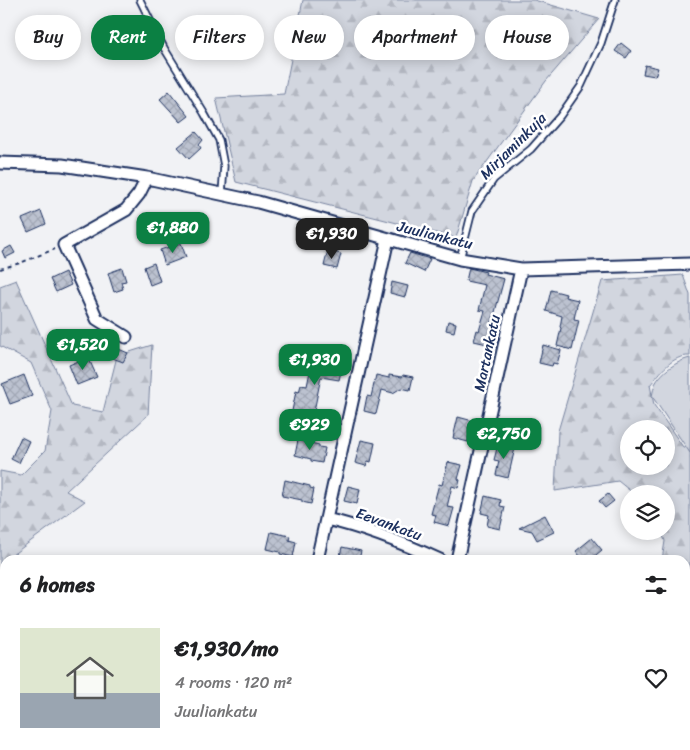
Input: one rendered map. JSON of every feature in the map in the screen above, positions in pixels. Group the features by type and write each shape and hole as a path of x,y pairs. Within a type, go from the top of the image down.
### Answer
{"street":[{"name":"Juuliankatu","path":"0,163 62,164 147,178 258,202 460,259 520,269 690,264"},
{"path":"126,337 97,319 64,245 126,210 139,194 147,178"},
{"path":"318,555 388,239"},
{"name":"Martankatu","path":"458,555 520,269"},
{"name":"Eevankatu","path":"326,519 351,525 402,543 429,555"}],"lane":[{"path":"140,0 164,48 219,140 224,166 222,194"},
{"name":"Mirjaminkuja","path":"460,259 472,211 494,179 531,149 560,116 581,86 601,43 615,0"}],"path":[{"path":"0,269 64,245"}],"green space":[{"path":"303,0 534,0 599,19 569,54 569,15 485,15 485,60 564,60 546,81 473,181 456,238 236,182 216,98 284,94 291,60 344,60 344,15 300,15"},
{"path":"683,275 690,295 690,356 684,356 672,361 650,385 654,405 664,420 620,420 620,475 675,475 675,435 683,447 690,447 690,555 663,555 665,540 675,540 675,485 623,485 618,481 555,491 558,431 602,281"},
{"path":"16,280 72,406 103,412 117,356 152,345 148,415 66,491 85,501 12,555 0,555 0,471 21,475 45,451 52,411 31,363 0,346 0,286"},
{"path":"690,358 690,453 675,430 675,420 668,420 652,396 655,384 661,375 685,359"}],"building":[{"path":"621,43 631,51 626,58 615,51"},
{"path":"645,65 658,68 655,76 643,74"},
{"path":"169,91 189,116 181,122 160,99"},
{"path":"196,132 203,140 199,145 201,148 189,159 178,147"},
{"path":"41,211 46,224 28,232 22,219"},
{"path":"181,243 186,257 165,265 160,250"},
{"path":"11,246 15,253 5,258 2,251"},
{"path":"328,250 341,254 337,269 324,266"},
{"path":"410,253 430,259 424,272 405,263"},
{"path":"154,263 160,281 150,285 144,267"},
{"path":"122,268 126,281 121,282 123,289 114,292 108,273"},
{"path":"469,268 504,279 492,323 494,324 491,337 489,336 487,344 474,341 485,311 479,310 485,285 466,281"},
{"path":"65,272 71,285 56,292 50,279"},
{"path":"392,282 408,286 405,297 390,293"},
{"path":"551,290 566,294 565,297 578,300 574,319 579,320 572,350 557,346 562,316 546,311"},
{"path":"448,321 456,323 454,332 446,330"},
{"path":"543,345 561,350 557,364 553,363 552,366 539,363"},
{"path":"114,347 128,353 123,362 110,357"},
{"path":"314,352 328,355 327,360 343,363 339,380 321,377 312,421 291,416 296,391 299,392 301,385 307,386"},
{"path":"88,357 97,377 77,385 69,365"},
{"path":"24,375 32,396 10,404 2,384"},
{"path":"376,375 389,378 389,375 413,377 410,390 401,388 393,393 382,390 376,414 364,411 367,396 371,397"},
{"path":"458,417 473,421 468,442 453,438"},
{"path":"21,437 29,441 19,463 11,459"},
{"path":"298,440 325,448 322,463 295,455"},
{"path":"361,440 375,443 371,462 368,461 366,466 355,463"},
{"path":"498,444 515,448 508,478 496,475 499,461 494,460"},
{"path":"448,462 462,465 458,479 460,480 458,488 452,486 447,507 454,508 449,526 434,522 436,515 431,514 439,484 442,485"},
{"path":"285,480 310,486 310,488 314,489 311,504 282,496"},
{"path":"348,486 360,489 357,504 344,501"},
{"path":"608,494 614,501 605,508 599,501"},
{"path":"485,496 501,500 500,506 505,507 500,529 487,526 489,515 481,513"},
{"path":"545,515 554,532 537,540 532,531 519,528"},
{"path":"271,532 290,536 289,540 296,542 293,555 284,555 267,549"},
{"path":"592,538 602,550 596,555 579,555 576,551"},
{"path":"342,547 361,551 360,555 340,555"}]}
